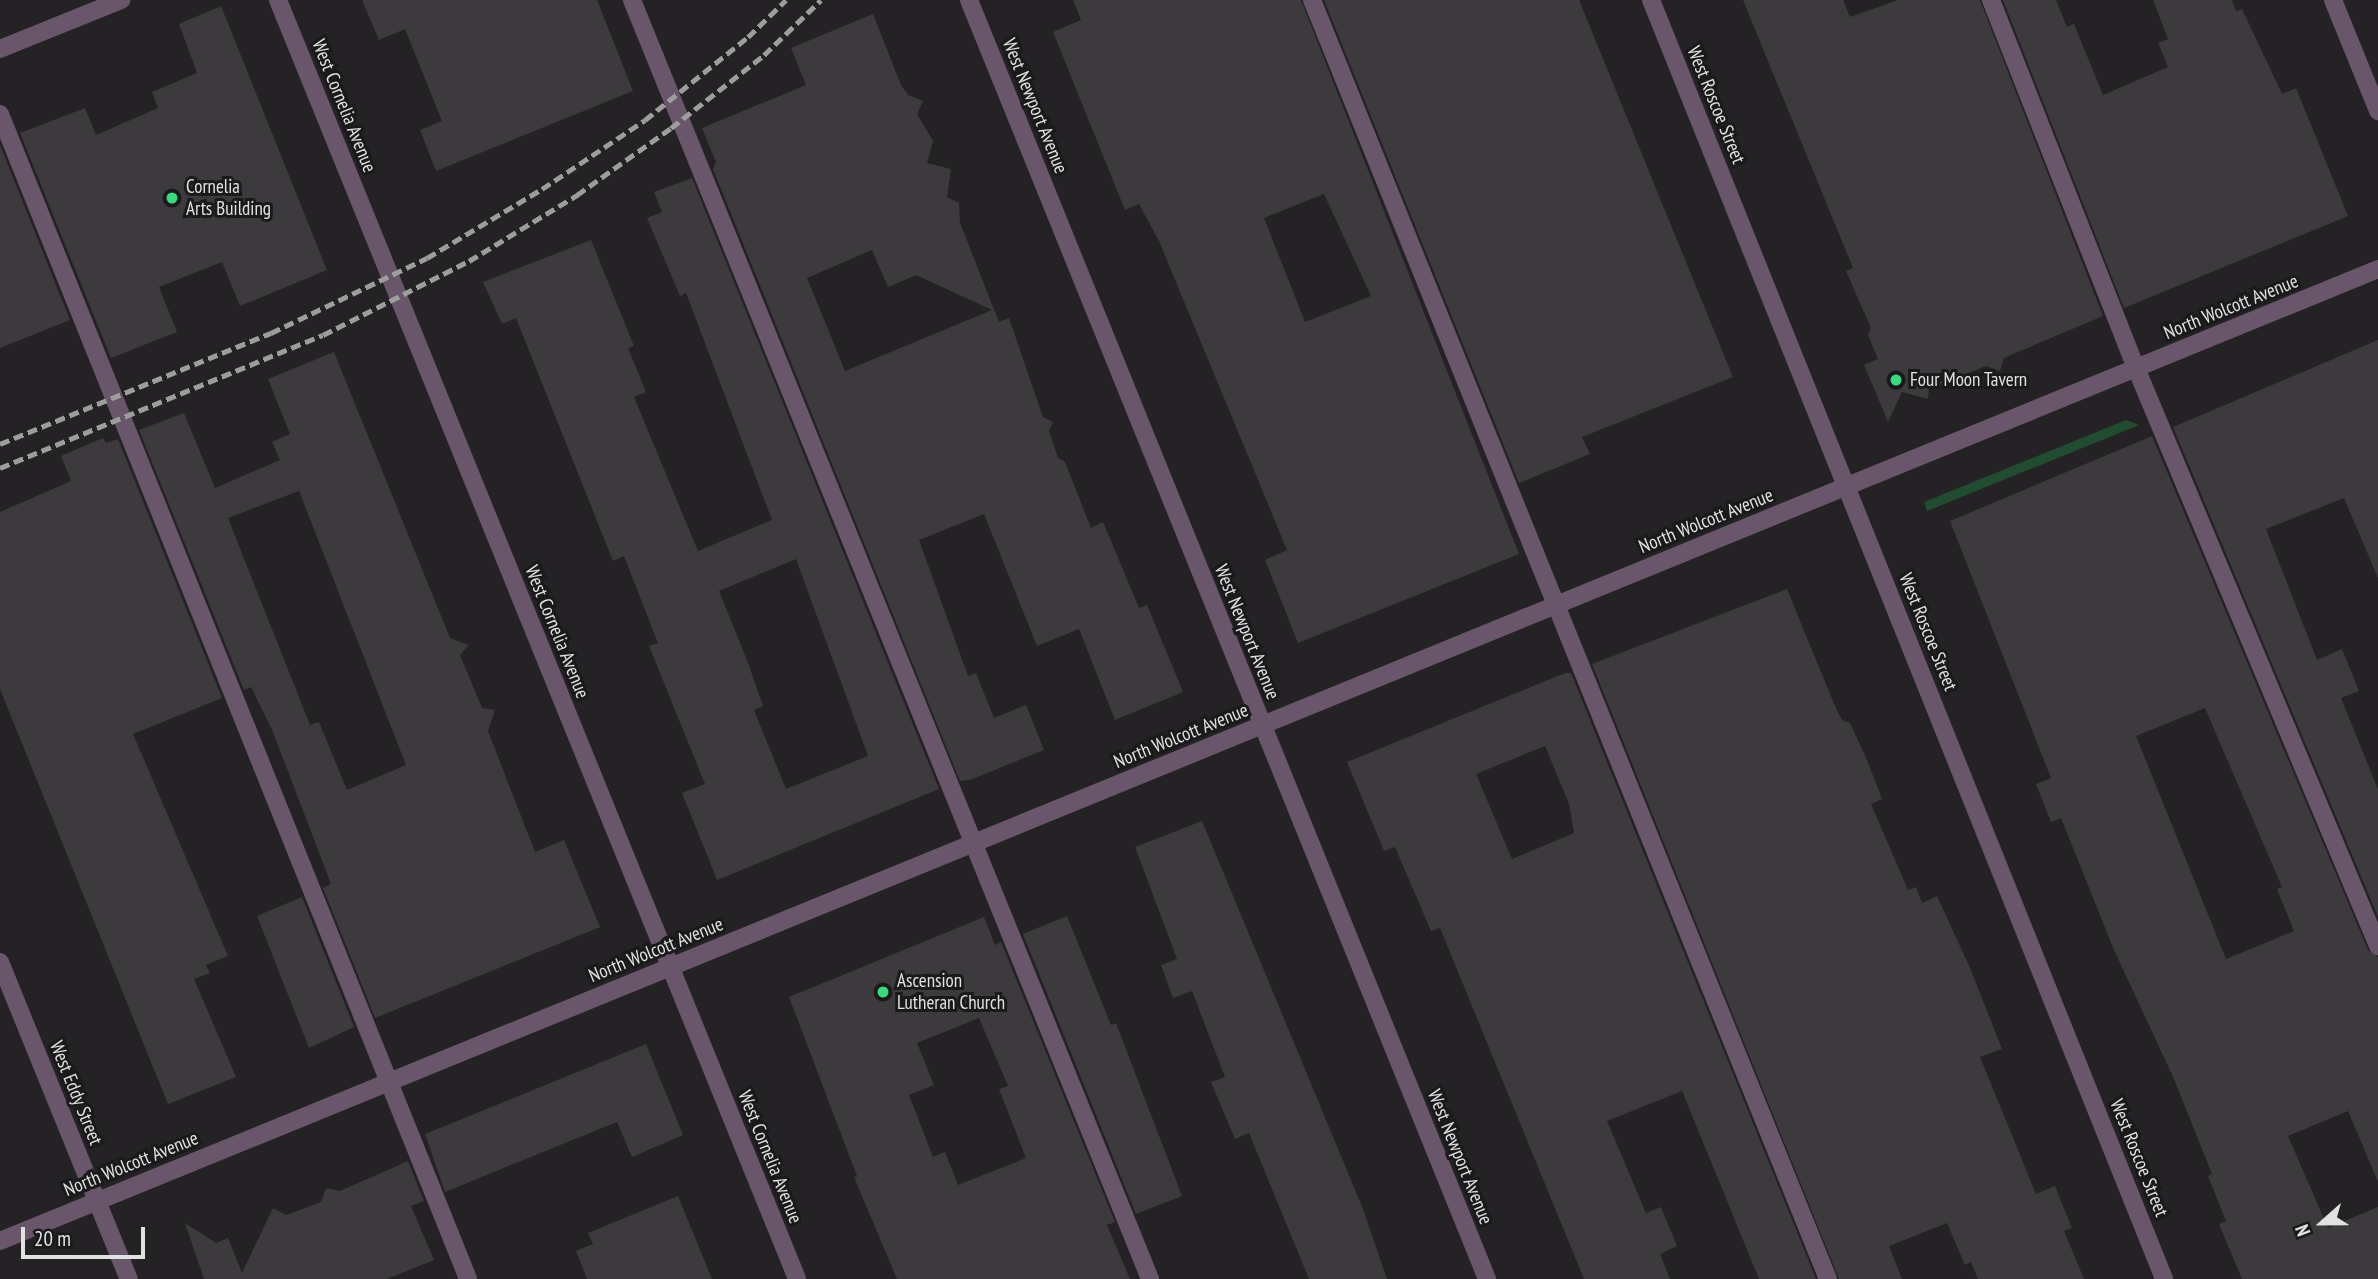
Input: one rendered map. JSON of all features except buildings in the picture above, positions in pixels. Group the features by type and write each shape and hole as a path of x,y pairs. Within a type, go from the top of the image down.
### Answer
{"street":[{"path":"0,49 121,0"},
{"name":"West Cornelia Avenue","path":"278,0 797,1279"},
{"path":"632,0 1150,1279"},
{"name":"West Newport Avenue","path":"969,0 1487,1279"},
{"path":"1312,0 1828,1279"},
{"name":"West Roscoe Street","path":"1651,0 2164,1279"},
{"path":"1991,0 2136,368 2378,946"},
{"path":"2333,0 2378,111"},
{"path":"0,114 468,1279"},
{"name":"North Wolcott Avenue","path":"0,1241 2378,269"},
{"name":"West Eddy Street","path":"0,962 129,1279"}],"green space":[{"path":"2126,420 2139,425 1927,511 1924,502"}],"railway":[{"path":"0,444 271,333 427,258 542,189 645,120 748,37 786,0"},
{"path":"0,468 323,335 469,261 577,195 671,128 764,55 821,0"}],"place":[{"name":"Cornelia Arts Building","path":"172,198"},
{"name":"Four Moon Tavern","path":"1896,380"},
{"name":"Ascension Lutheran Church","path":"883,992"}]}
